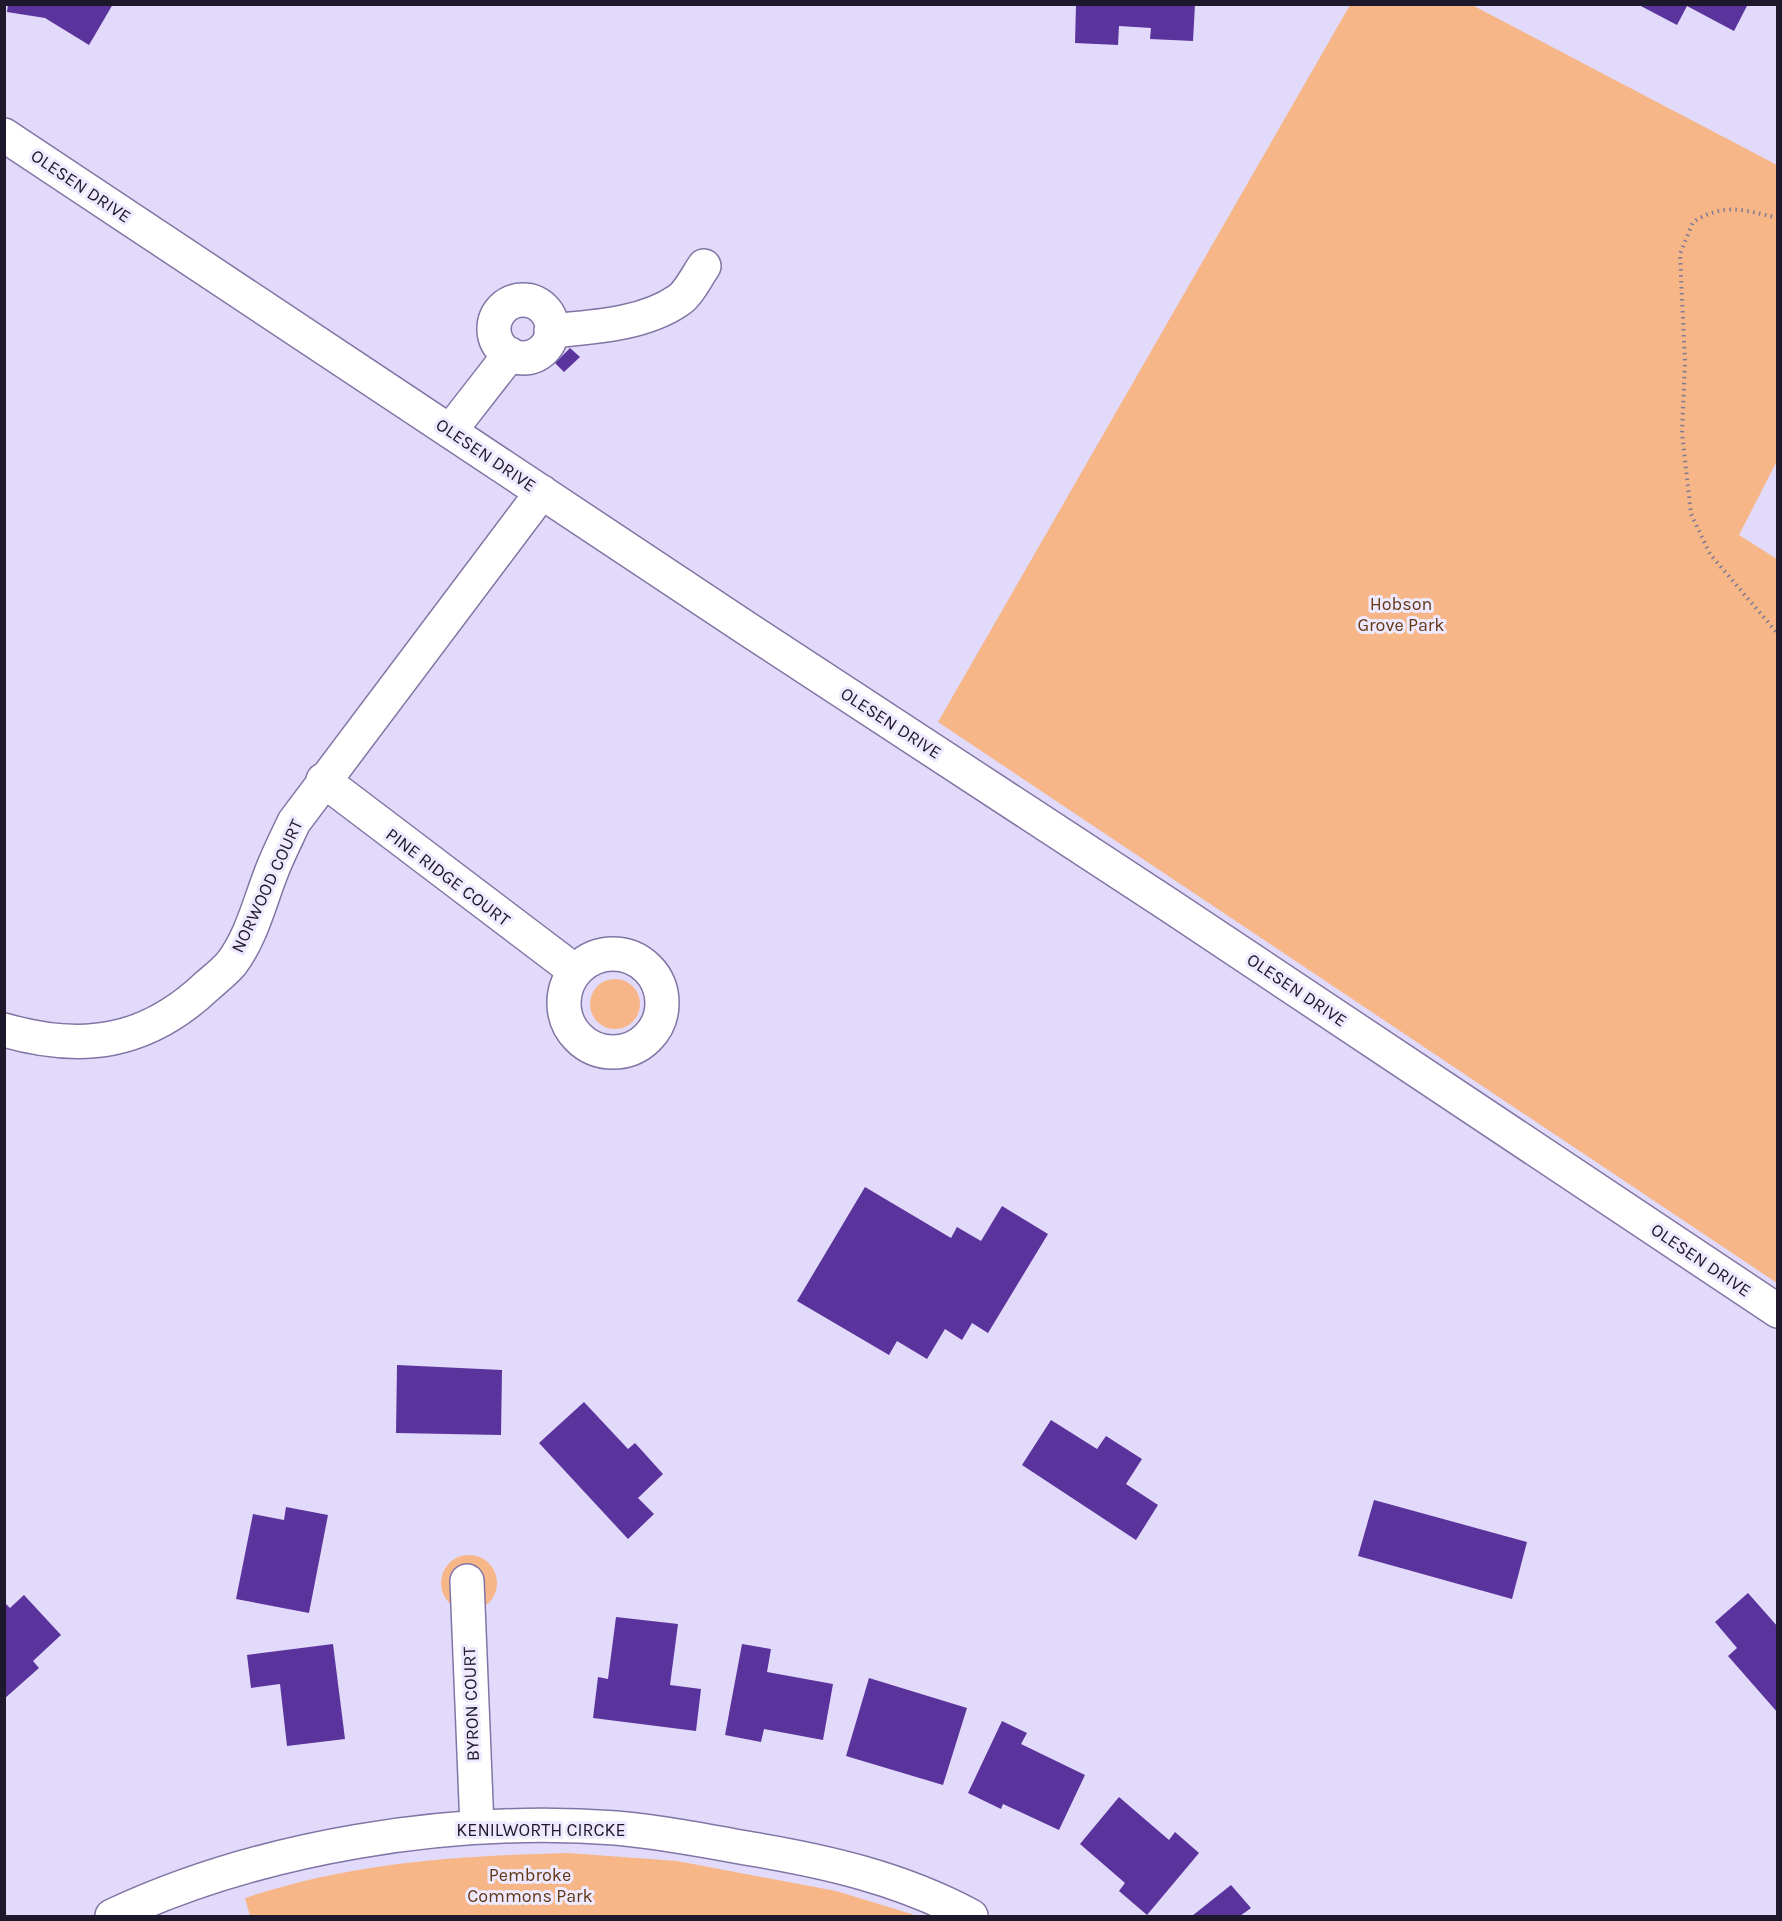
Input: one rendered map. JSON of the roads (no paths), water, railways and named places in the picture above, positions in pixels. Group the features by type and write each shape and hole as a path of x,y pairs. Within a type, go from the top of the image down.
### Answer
{"street":[{"name":"OLESEN DRIVE","path":"4,135 1179,911 1778,1311"},
{"path":"551,331 606,325 643,316 680,300 704,266"},
{"path":"523,300 537,304 547,312 551,331 550,340 542,351 529,357 510,354 503,351 495,339 494,325 499,312 509,303 523,300"},
{"path":"450,431 510,354"},
{"name":"NORWOOD COURT","path":"4,1030 35,1039 101,1042 154,1025 182,1008 231,964 253,923 273,868 294,822 323,780 542,492"},
{"name":"PINE RIDGE COURT","path":"323,780 575,971"},
{"name":"BYRON COURT","path":"467,1581 477,1827"},
{"name":"KENILWORTH CIRCKE","path":"112,1917 216,1876 313,1851 408,1833 477,1827 615,1828 664,1833 801,1857 880,1876 929,1895 971,1917"}],"park label":[{"name":"Hobson Grove Park","path":"1401,614"},
{"name":"Pembroke Commons Park","path":"530,1885"}]}
